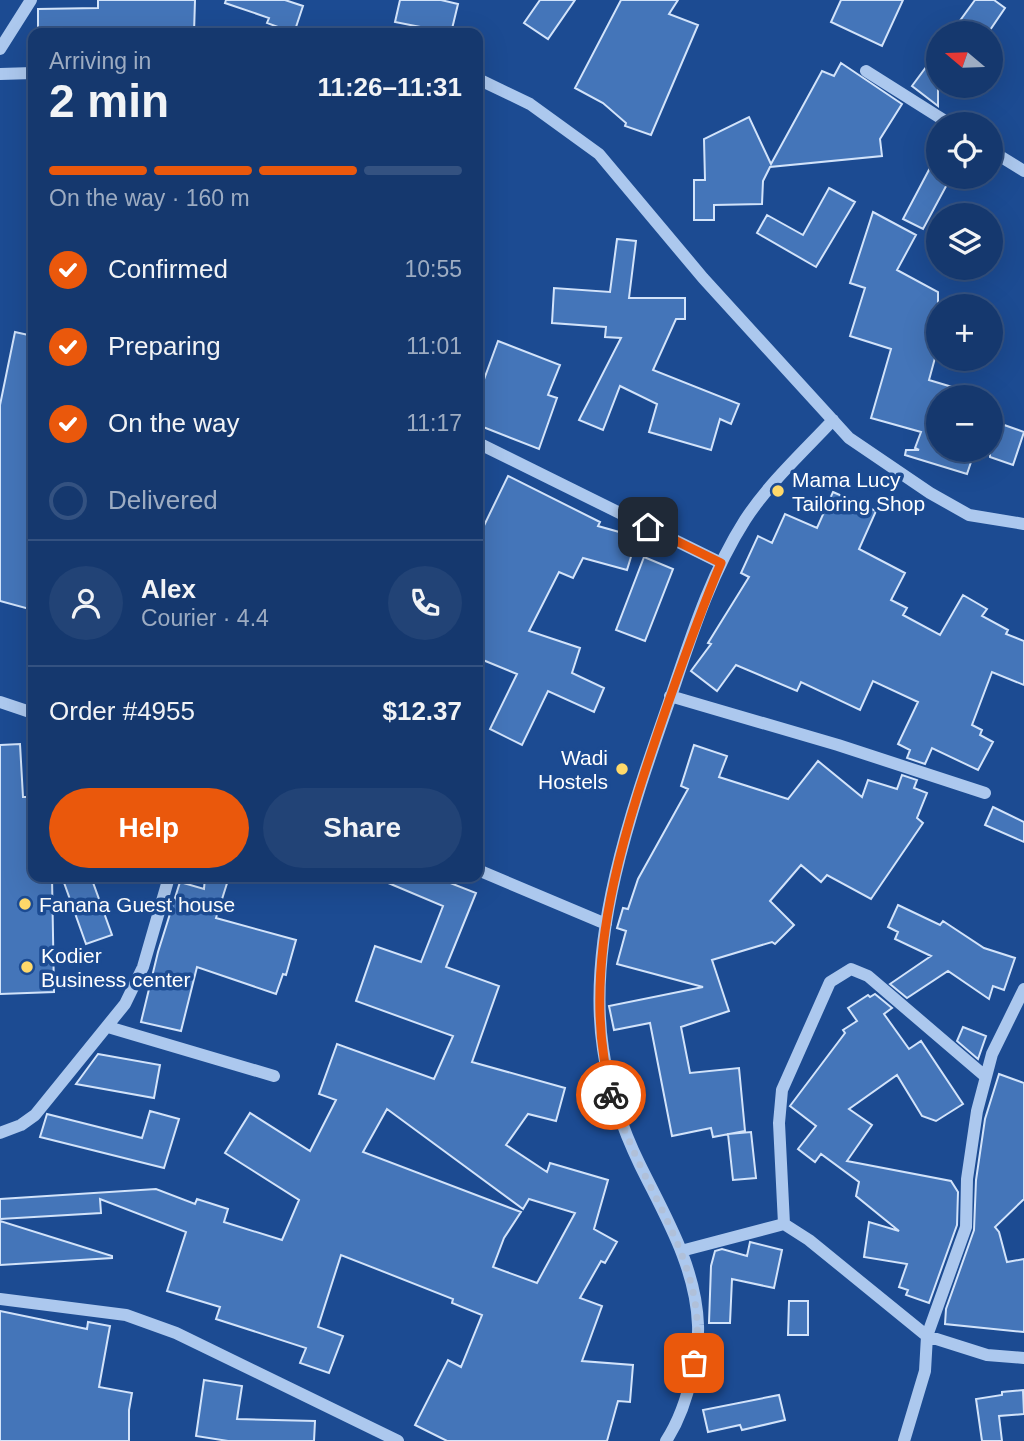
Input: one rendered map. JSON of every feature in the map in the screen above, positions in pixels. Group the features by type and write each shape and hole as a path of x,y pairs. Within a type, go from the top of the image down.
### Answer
{"street":[{"path":"0,49 31,0"},
{"path":"866,71 931,112"},
{"path":"0,74 28,73"},
{"path":"483,81 530,104 599,154 703,278 833,420 861,446 930,494 970,515 1024,524"},
{"path":"1003,158 1024,171"},
{"path":"666,1441 681,1413 698,1345 696,1300 690,1272 639,1164 610,1090 598,1012 599,967 606,925 643,775 702,608 721,563 746,519 768,490 833,420"},
{"path":"483,445 721,563"},
{"path":"670,696 838,745 985,793"},
{"path":"0,702 28,711"},
{"path":"483,872 606,925"},
{"path":"0,1133 21,1125 35,1115 108,1027 139,979 168,882"},
{"path":"784,1224 779,1124 782,1090 830,982 851,969 868,976 986,1077"},
{"path":"904,1441 925,1371 927,1336 966,1227 967,1179 973,1130 992,1054 1024,989"},
{"path":"108,1027 274,1076"},
{"path":"681,1251 784,1224"},
{"path":"784,1224 927,1336 987,1355 1024,1358"},
{"path":"0,1298 126,1315 176,1333 398,1441"}],"building":[{"path":"98,0 195,0 194,28 38,28 38,9 98,8"},
{"path":"226,0 285,0 303,6 296,28 280,28 267,23 269,18 225,3"},
{"path":"400,0 441,0 458,4 452,28 426,28 395,22"},
{"path":"540,0 575,0 548,39 524,23"},
{"path":"621,0 678,0 669,14 698,25 651,135 625,126 626,123 603,103 575,88"},
{"path":"841,0 903,0 882,46 831,22"},
{"path":"975,0 994,0 1005,8 996,21 960,21"},
{"path":"841,63 902,104 880,139 882,156 770,167 763,181 762,204 714,205 714,220 694,220 694,180 705,180 704,139 749,117 771,164 822,71 834,76"},
{"path":"926,67 926,97 912,86"},
{"path":"928,98 938,98 938,106"},
{"path":"926,175 926,189 945,189 937,203 926,203 926,223 923,229 903,219"},
{"path":"829,188 855,202 816,267 757,233 767,215 803,235"},
{"path":"873,212 916,235 897,270 938,292 926,294 926,371 931,371 929,380 946,385 926,385 926,461 905,455 906,450 919,450 915,448 921,432 871,418 891,349 850,336 865,288 850,283"},
{"path":"617,239 636,241 629,298 685,298 685,319 676,319 653,370 739,404 731,424 720,419 711,450 649,432 657,404 620,386 603,430 579,420 621,338 605,337 606,327 552,323 554,288 610,292"},
{"path":"15,332 28,335 28,609 0,601 0,405"},
{"path":"498,341 560,365 548,395 557,398 539,449 483,427 483,382"},
{"path":"1003,425 1024,432 1013,465 1003,462"},
{"path":"928,462 971,462 967,474"},
{"path":"508,476 600,522 598,526 637,537 627,570 583,558 573,578 559,572 529,631 580,648 572,673 604,688 594,712 548,691 522,745 490,729 517,674 483,660 483,528"},
{"path":"833,492 876,511 859,549 905,573 891,600 907,608 903,615 940,635 963,595 987,609 982,616 1008,630 1006,634 1024,641 1024,685 992,672 972,725 982,730 980,735 993,742 978,770 932,748 925,764 907,758 910,750 898,744 918,702 873,681 860,710 801,682 797,691 736,665 717,691 691,671 711,644 708,643 749,577 741,573 758,536 772,543 785,514 817,528"},
{"path":"644,557 673,569 645,641 616,630"},
{"path":"20,744 23,797 28,797 28,882 52,882 54,992 0,994 0,745"},
{"path":"694,745 727,756 719,777 788,799 818,761 862,797 868,780 897,789 902,775 917,780 914,788 927,793 917,818 923,823 871,899 827,875 821,882 801,865 770,901 794,925 775,944 772,942 712,960 729,1011 681,1027 690,1073 739,1068 745,1131 713,1137 711,1128 672,1136 650,1023 614,1030 609,1006 703,987 617,964 626,931 617,928 623,908 628,909 638,879 688,789 681,786"},
{"path":"993,807 1024,822 1024,842 985,825"},
{"path":"64,882 93,882 112,935 86,944"},
{"path":"180,882 204,889 205,882 227,882 216,918 296,940 286,975 283,974 276,994 197,967 181,1031 141,1022 158,952"},
{"path":"386,882 448,882 476,893 446,967 499,986 472,1062 565,1088 556,1121 528,1114 506,1145 547,1172 550,1163 608,1180 594,1229 617,1242 605,1263 601,1261 580,1298 602,1306 582,1361 633,1365 630,1402 618,1401 607,1441 447,1441 415,1425 448,1360 461,1367 482,1315 452,1303 453,1299 341,1255 318,1327 343,1336 329,1373 300,1363 306,1348 216,1319 220,1307 167,1291 186,1232 100,1199 101,1213 0,1219 0,1199 156,1189 195,1204 197,1199 228,1209 224,1222 282,1240 299,1200 225,1153 250,1113 310,1151 336,1100 319,1094 337,1044 434,1079 453,1036 356,1001 375,946 421,962 443,906","holes":["387,1109 523,1209 529,1199 575,1213 537,1283 493,1267 504,1238 521,1212 363,1152"]},
{"path":"898,905 940,925 943,921 984,948 1015,958 1004,990 993,986 989,999 948,971 907,998 890,984 931,956 895,939 898,932 888,927"},
{"path":"875,994 892,1008 884,1014 909,1049 921,1041 963,1104 936,1121 922,1116 897,1075 849,1109 872,1125 847,1161 951,1181 958,1192 957,1225 929,1303 906,1295 908,1290 899,1287 907,1264 864,1257 869,1222 899,1231 856,1196 859,1182 821,1154 815,1162 798,1149 816,1126 790,1106 845,1033 843,1030 857,1021 848,1008 868,995 870,997"},
{"path":"963,1027 986,1036 978,1059 957,1041"},
{"path":"98,1054 160,1065 154,1098 76,1084"},
{"path":"999,1074 1024,1083 1024,1199 995,1227 999,1232 1007,1262 1024,1259 1024,1332 945,1324 946,1309 974,1230 976,1180 985,1119"},
{"path":"150,1111 179,1119 164,1168 40,1137 47,1114 142,1138"},
{"path":"751,1132 756,1178 733,1180 728,1134"},
{"path":"0,1221 112,1256 112,1258 0,1265"},
{"path":"750,1242 782,1250 774,1288 732,1279 730,1323 709,1323 711,1266 715,1251 722,1249 747,1256"},
{"path":"789,1301 808,1301 808,1335 788,1335"},
{"path":"0,1311 87,1329 88,1322 110,1326 99,1387 132,1393 129,1441 0,1441"},
{"path":"204,1380 242,1386 237,1419 315,1421 314,1441 228,1441 196,1436"},
{"path":"1023,1390 1024,1414 999,1416 1002,1441 982,1441 976,1399"},
{"path":"779,1395 785,1420 742,1430 740,1425 708,1432 703,1410"}],"way so far":[{"path":"611,1095 639,1164 659,1200 690,1272 699,1326 694,1363"}],"place":[{"name":"Mama Lucy Tailoring Shop","path":"778,491"},
{"name":"Wadi Hostels","path":"622,769"},
{"name":"Fanana Guest house","path":"25,904"},
{"name":"Kodier Business center","path":"27,967"}],"route":[{"path":"611,1095 598,1012 599,967 606,925 643,775 702,608 721,563 648,527"}]}
